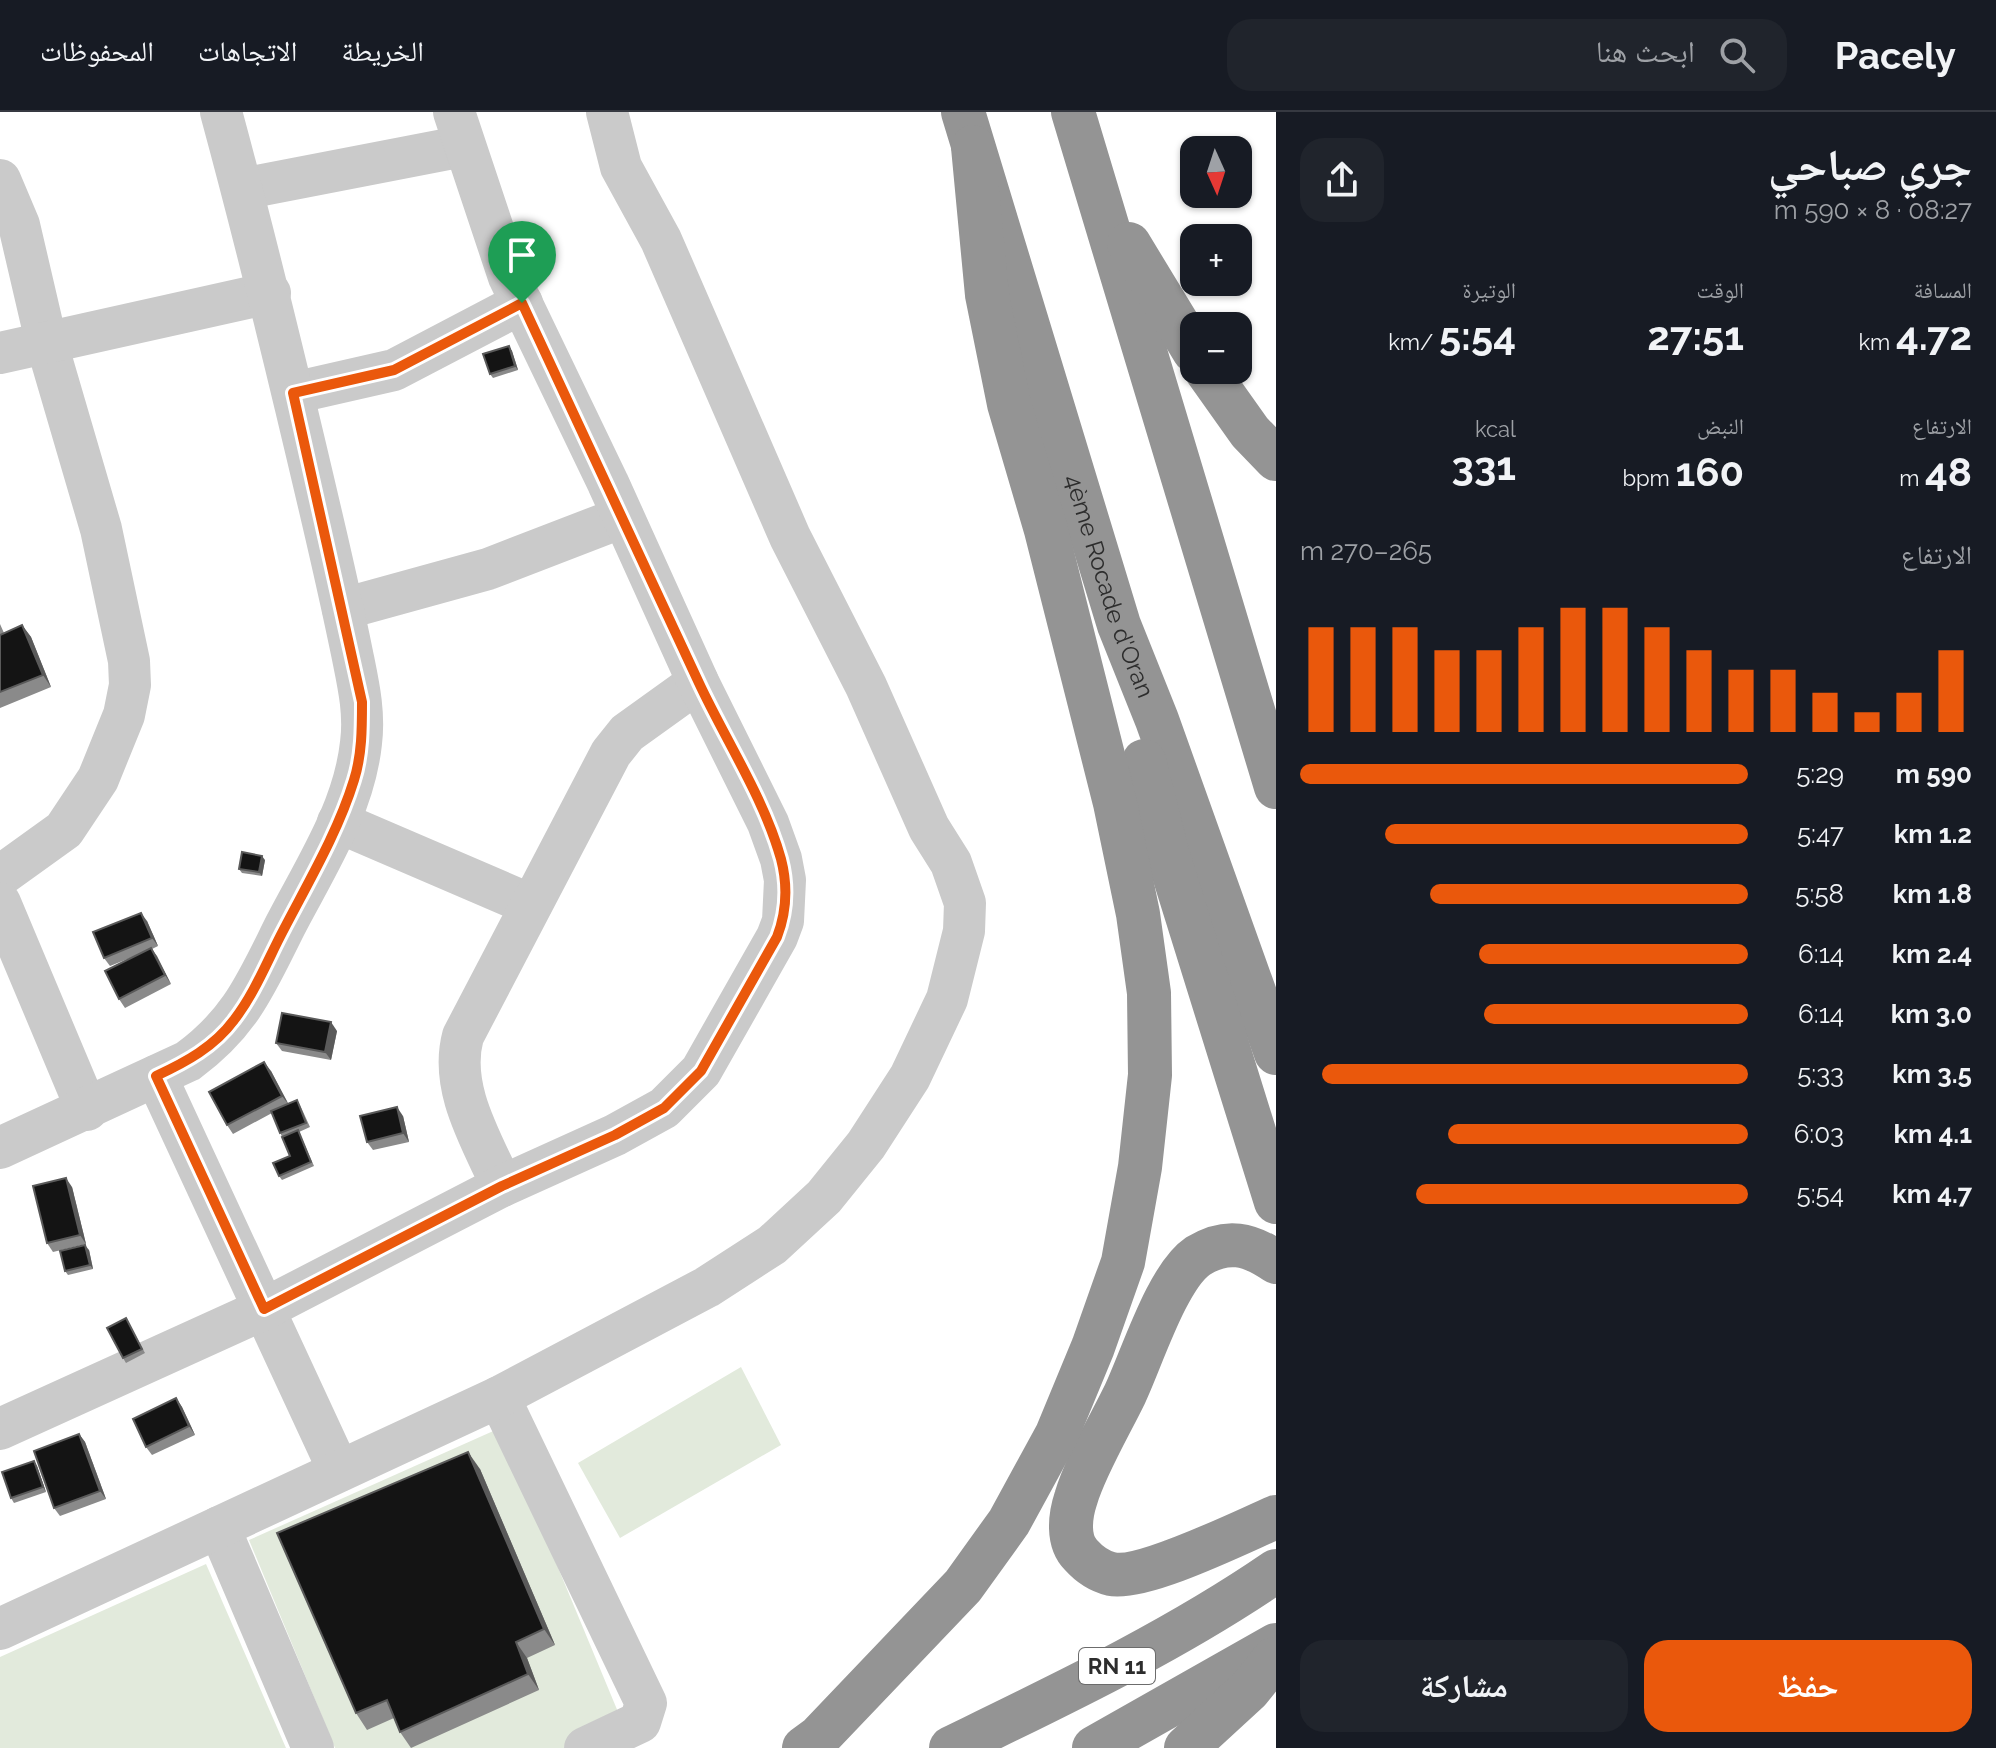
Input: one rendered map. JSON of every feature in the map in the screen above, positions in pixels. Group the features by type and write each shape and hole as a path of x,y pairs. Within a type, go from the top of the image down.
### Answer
{"highway":[{"path":"1073,112 1269,753 1276,787"},
{"path":"804,1748 819,1737 963,1586 1009,1522 1057,1434 1093,1347 1123,1262 1140,1167 1150,1075 1149,993 1138,914 1115,803 1046,530 1009,404 987,295 968,130"},
{"name":"4ème Rocade d'Oran","path":"968,130 1119,625 1157,720 1276,1053"},
{"path":"1095,187 1180,328"},
{"path":"1216,384 1250,432 1276,459"},
{"path":"1119,625 1131,699 1163,838 1276,1202"},
{"path":"1276,1262 1261,1252 1236,1244 1213,1249 1188,1265 1161,1310 1076,1497 1071,1536 1076,1550 1086,1562 1113,1575 1153,1568 1276,1517"},
{"name":"RN 11","path":"951,1748 1114,1668 1233,1601 1276,1571"},
{"name":"RN 11","path":"1094,1748 1276,1645"},
{"path":"1186,1748 1249,1690 1276,1656"}],"street":[{"path":"0,1148 188,1061 212,1043 234,1020 252,991 338,822 355,778 362,741 362,702 270,293 221,112"},
{"path":"0,1629 499,1397 707,1287 772,1245 824,1197 866,1145 910,1077 947,999 964,931 965,903 951,863 929,828 866,686 790,537 661,240 621,167 607,112"},
{"path":"0,1429 264,1309 502,1186 615,1135 664,1108 701,1071 777,937 783,921 786,899 781,859 768,823 698,682 509,277 459,129 242,189"},
{"path":"0,180 19,225 46,341 101,529 129,661 130,685 124,715 90,792 64,830 0,876"},
{"path":"0,353 270,293"},
{"path":"293,393 394,370 522,303"},
{"path":"343,609 488,569 623,517"},
{"path":"502,1186 467,1105 458,1071 463,1036 611,753 627,733 698,682"},
{"path":"338,822 531,905"},
{"path":"0,903 87,1110"},
{"path":"156,1076 339,1471"},
{"path":"499,1397 646,1703 640,1722 585,1748"},
{"path":"219,1527 313,1748"}],"shaded area":[{"path":"741,1367 781,1445 620,1538 578,1463"},
{"path":"500,1428 633,1748 335,1748 249,1540"},
{"path":"206,1564 286,1748 0,1748 0,1657"}],"building":[{"path":"509,346 515,366 490,374 483,354"},
{"path":"22,625 43,675 0,692 0,635"},
{"path":"242,852 262,856 259,872 239,869"},
{"path":"141,913 152,938 104,958 93,932"},
{"path":"151,948 165,975 119,999 105,971"},
{"path":"282,1013 331,1022 325,1052 276,1043"},
{"path":"264,1062 282,1096 227,1125 209,1092"},
{"path":"297,1100 306,1123 280,1133 271,1111"},
{"path":"397,1107 403,1133 367,1142 360,1116"},
{"path":"298,1130 311,1162 279,1176 273,1163 290,1156 282,1137"},
{"path":"66,1178 80,1235 47,1243 33,1186"},
{"path":"85,1245 90,1265 65,1271 60,1251"},
{"path":"126,1318 142,1349 123,1358 107,1328"},
{"path":"176,1398 189,1426 146,1447 133,1419"},
{"path":"79,1434 100,1491 54,1508 34,1451"},
{"path":"468,1452 544,1629 516,1642 528,1674 400,1732 387,1700 356,1713 277,1533"},
{"path":"34,1461 43,1487 11,1498 2,1472"}],"route":[{"path":"522,303 698,682 768,823 785,880 783,921 777,937 701,1071 664,1108 615,1135 502,1186 264,1309 156,1076 188,1061 212,1043 234,1020 252,991 338,822 355,778 362,741 362,702 293,393 394,370 522,303"}]}
